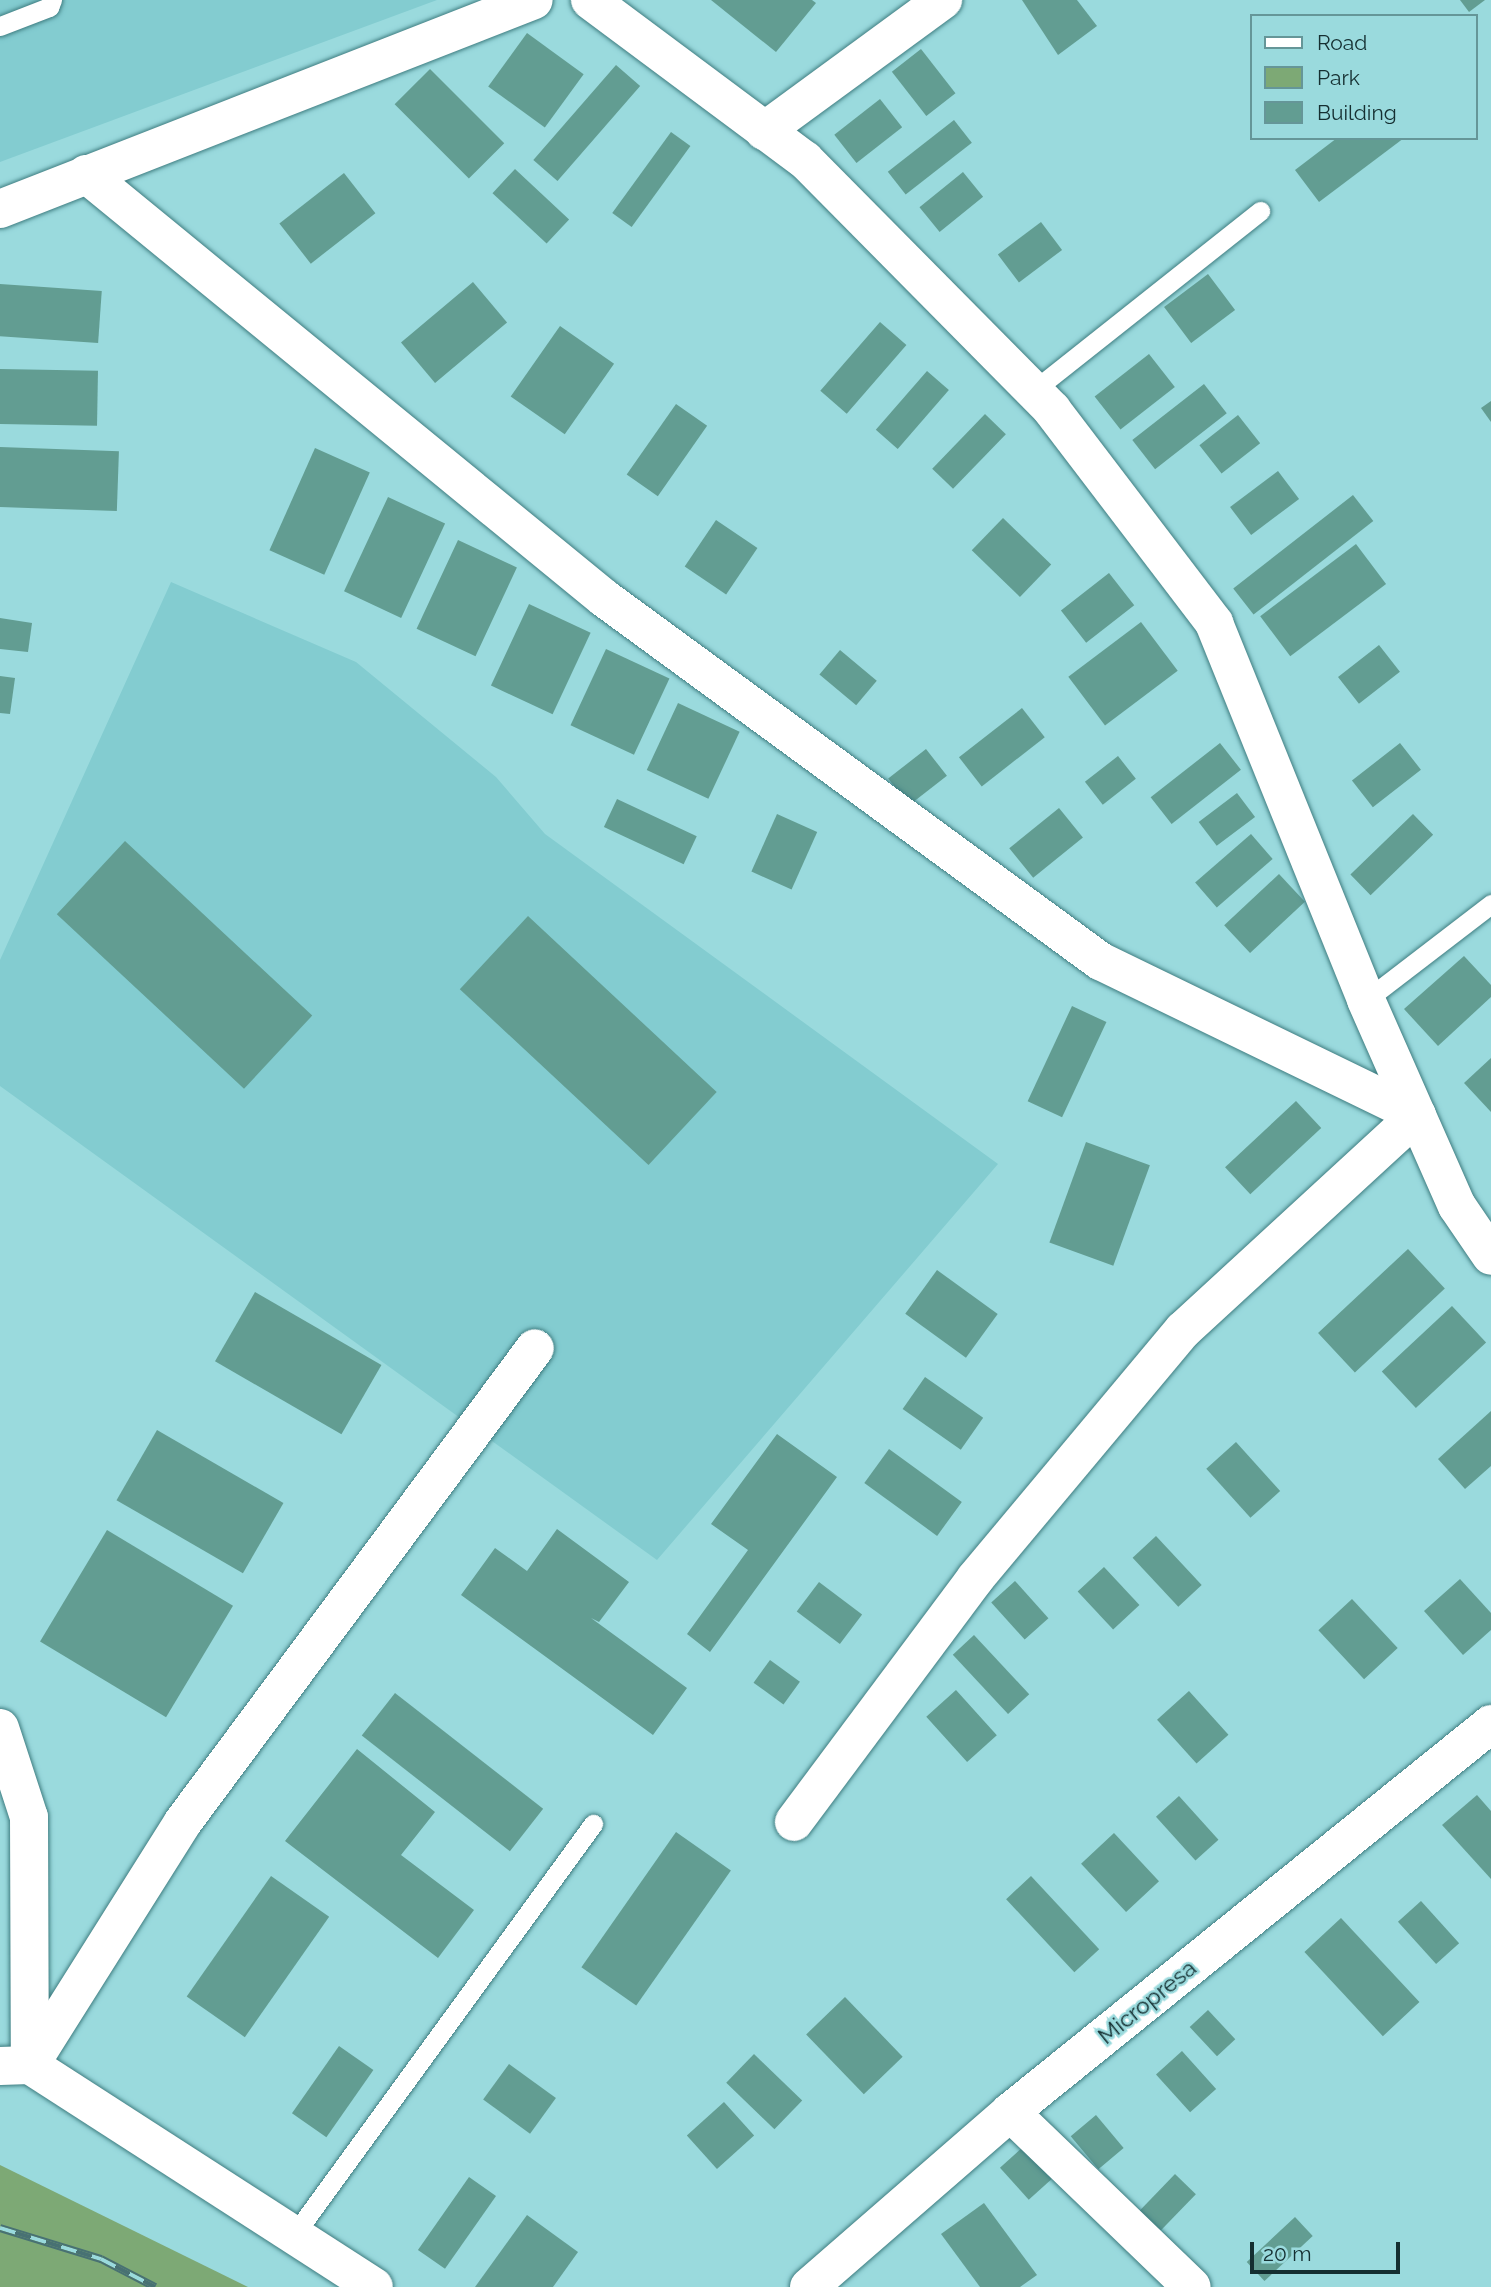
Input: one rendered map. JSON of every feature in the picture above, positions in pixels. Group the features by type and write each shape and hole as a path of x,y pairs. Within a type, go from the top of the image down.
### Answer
{"street":[{"path":"0,209 534,0"},
{"path":"590,0 805,160 1033,391 1214,623 1366,1000 1457,1206 1491,1256"},
{"path":"764,131 943,0"},
{"path":"86,174 604,598 1100,961 1417,1115"},
{"path":"794,1822 975,1579 1183,1330 1417,1115"},
{"path":"15,2065 183,1822 535,1348"},
{"name":"Micropresa","path":"809,2287 1010,2112 1491,1724"},
{"path":"0,1728 29,1817 15,2065"},
{"path":"15,2065 296,2232 374,2287"},
{"path":"1010,2112 1192,2287"}],"lane":[{"path":"0,26 49,7 52,0"},
{"path":"1033,391 1260,211"},
{"path":"1366,1000 1491,904"},
{"path":"296,2232 593,1824"}],"shaded area":[{"path":"0,0 437,0 0,162"},
{"path":"171,582 356,662 496,777 545,834 998,1164 657,1560 0,1086 0,960"}],"green space":[{"path":"0,2165 248,2287 0,2287"}],"building":[{"path":"711,0 812,0 816,3 776,52"},
{"path":"1022,0 1077,0 1097,26 1058,55"},
{"path":"1460,0 1485,0 1469,12"},
{"path":"527,33 584,74 545,128 488,86"},
{"path":"921,49 955,93 926,116 892,72"},
{"path":"616,65 640,86 557,181 533,160"},
{"path":"430,69 504,143 469,179 395,104"},
{"path":"880,99 902,127 856,163 834,135"},
{"path":"954,120 972,143 906,195 888,172"},
{"path":"671,132 690,146 632,227 612,213"},
{"path":"1334,140 1401,140 1319,202 1295,170"},
{"path":"515,169 569,219 547,244 492,193"},
{"path":"963,172 983,197 940,232 919,207"},
{"path":"344,173 375,213 311,264 279,223"},
{"path":"1041,222 1062,250 1019,282 998,254"},
{"path":"1208,274 1235,310 1191,343 1164,307"},
{"path":"473,282 507,323 435,383 401,342"},
{"path":"0,284 102,291 98,343 0,336"},
{"path":"880,322 906,345 847,414 820,391"},
{"path":"560,326 614,364 565,434 511,396"},
{"path":"1149,354 1175,387 1120,430 1095,396"},
{"path":"0,369 98,371 97,426 0,424"},
{"path":"927,371 949,390 898,449 876,430"},
{"path":"1204,384 1227,413 1155,469 1132,440"},
{"path":"1491,401 1491,422 1481,408"},
{"path":"676,404 707,426 658,496 627,474"},
{"path":"985,414 1006,434 953,489 932,469"},
{"path":"1238,415 1260,443 1222,474 1199,445"},
{"path":"0,447 119,451 117,511 0,507"},
{"path":"315,448 370,472 324,575 269,550"},
{"path":"1278,471 1299,499 1251,535 1230,507"},
{"path":"1353,495 1373,521 1254,615 1233,589"},
{"path":"388,497 445,524 401,618 344,591"},
{"path":"1003,518 1051,565 1020,597 972,550"},
{"path":"716,520 757,548 726,594 685,566"},
{"path":"458,540 517,567 475,656 417,629"},
{"path":"1356,544 1386,584 1290,656 1260,616"},
{"path":"1109,573 1134,605 1086,643 1061,611"},
{"path":"529,604 591,633 553,714 491,686"},
{"path":"0,618 32,623 28,652 0,649"},
{"path":"1141,622 1178,671 1105,725 1068,677"},
{"path":"1379,645 1400,672 1359,704 1338,677"},
{"path":"606,649 669,679 634,755 571,725"},
{"path":"840,650 877,681 856,705 819,675"},
{"path":"0,676 15,678 10,714 0,713"},
{"path":"678,703 740,732 708,799 647,770"},
{"path":"1022,708 1045,737 982,786 959,757"},
{"path":"1220,743 1241,770 1172,824 1151,797"},
{"path":"1400,743 1421,770 1373,807 1352,781"},
{"path":"926,749 947,776 909,805 888,779"},
{"path":"1118,756 1136,779 1103,805 1085,782"},
{"path":"1237,793 1255,817 1217,846 1199,822"},
{"path":"617,799 697,836 684,864 604,827"},
{"path":"1059,808 1083,838 1033,878 1009,848"},
{"path":"777,814 817,832 792,889 751,872"},
{"path":"1413,814 1433,835 1371,895 1350,874"},
{"path":"1251,834 1273,859 1217,907 1195,883"},
{"path":"125,841 312,1016 244,1089 57,914"},
{"path":"1279,874 1305,902 1250,953 1224,925"},
{"path":"528,916 717,1092 648,1165 460,989"},
{"path":"1464,956 1491,985 1491,997 1438,1046 1404,1009"},
{"path":"1072,1006 1106,1022 1062,1117 1028,1101"},
{"path":"1491,1058 1491,1112 1464,1083"},
{"path":"1296,1101 1321,1128 1250,1194 1225,1167"},
{"path":"1086,1142 1150,1165 1113,1266 1049,1243"},
{"path":"1408,1249 1445,1288 1355,1372 1318,1333"},
{"path":"937,1270 998,1314 966,1358 905,1314"},
{"path":"255,1292 381,1365 341,1434 215,1361"},
{"path":"1452,1306 1486,1343 1416,1408 1382,1371"},
{"path":"925,1377 983,1418 961,1450 903,1409"},
{"path":"1491,1411 1491,1466 1465,1489 1438,1459"},
{"path":"157,1430 283,1503 243,1573 116,1500"},
{"path":"777,1434 837,1477 710,1652 687,1634 748,1550 711,1524"},
{"path":"1236,1442 1280,1491 1250,1518 1206,1469"},
{"path":"889,1449 962,1502 937,1536 864,1483"},
{"path":"557,1529 629,1582 599,1622 591,1618 687,1688 653,1735 461,1595 495,1548 527,1571"},
{"path":"107,1530 233,1606 166,1717 40,1641"},
{"path":"1156,1536 1202,1585 1178,1607 1133,1558"},
{"path":"1104,1567 1139,1605 1113,1630 1078,1592"},
{"path":"1460,1579 1491,1613 1491,1630 1463,1655 1424,1611"},
{"path":"1015,1581 1048,1618 1025,1640 991,1602"},
{"path":"819,1582 862,1614 840,1644 797,1612"},
{"path":"1352,1599 1398,1648 1364,1679 1318,1630"},
{"path":"974,1635 1029,1694 1008,1714 953,1655"},
{"path":"770,1660 800,1682 783,1704 754,1683"},
{"path":"956,1690 997,1735 967,1762 926,1717"},
{"path":"1189,1691 1228,1735 1197,1764 1157,1720"},
{"path":"395,1693 543,1809 510,1851 362,1736"},
{"path":"357,1749 435,1812 401,1855 474,1910 438,1958 285,1841"},
{"path":"1477,1795 1491,1811 1491,1879 1442,1825"},
{"path":"1179,1796 1218,1840 1195,1861 1156,1817"},
{"path":"676,1832 731,1870 636,2006 581,1967"},
{"path":"1114,1833 1159,1881 1126,1912 1081,1864"},
{"path":"271,1876 329,1917 245,2037 187,1996"},
{"path":"1031,1876 1099,1949 1074,1972 1006,1899"},
{"path":"1421,1901 1459,1943 1436,1964 1398,1922"},
{"path":"1341,1918 1419,2002 1383,2036 1304,1952"},
{"path":"845,1997 903,2057 864,2094 806,2035"},
{"path":"1208,2010 1235,2039 1217,2056 1190,2027"},
{"path":"339,2046 373,2070 326,2137 292,2113"},
{"path":"1182,2051 1216,2089 1190,2112 1156,2074"},
{"path":"754,2054 802,2101 774,2129 726,2083"},
{"path":"509,2064 556,2098 530,2134 483,2100"},
{"path":"724,2102 754,2135 717,2169 687,2135"},
{"path":"1096,2115 1124,2148 1098,2169 1071,2136"},
{"path":"1023,2147 1052,2179 1029,2200 1000,2168"},
{"path":"1175,2174 1196,2194 1160,2232 1139,2211"},
{"path":"469,2177 496,2196 445,2269 418,2250"},
{"path":"984,2203 1037,2275 1020,2287 980,2287 941,2234"},
{"path":"527,2215 578,2252 553,2287 475,2287"},
{"path":"1295,2217 1313,2236 1264,2281 1247,2262"}],"railway":[{"path":"0,2228 101,2259 155,2287"}]}
